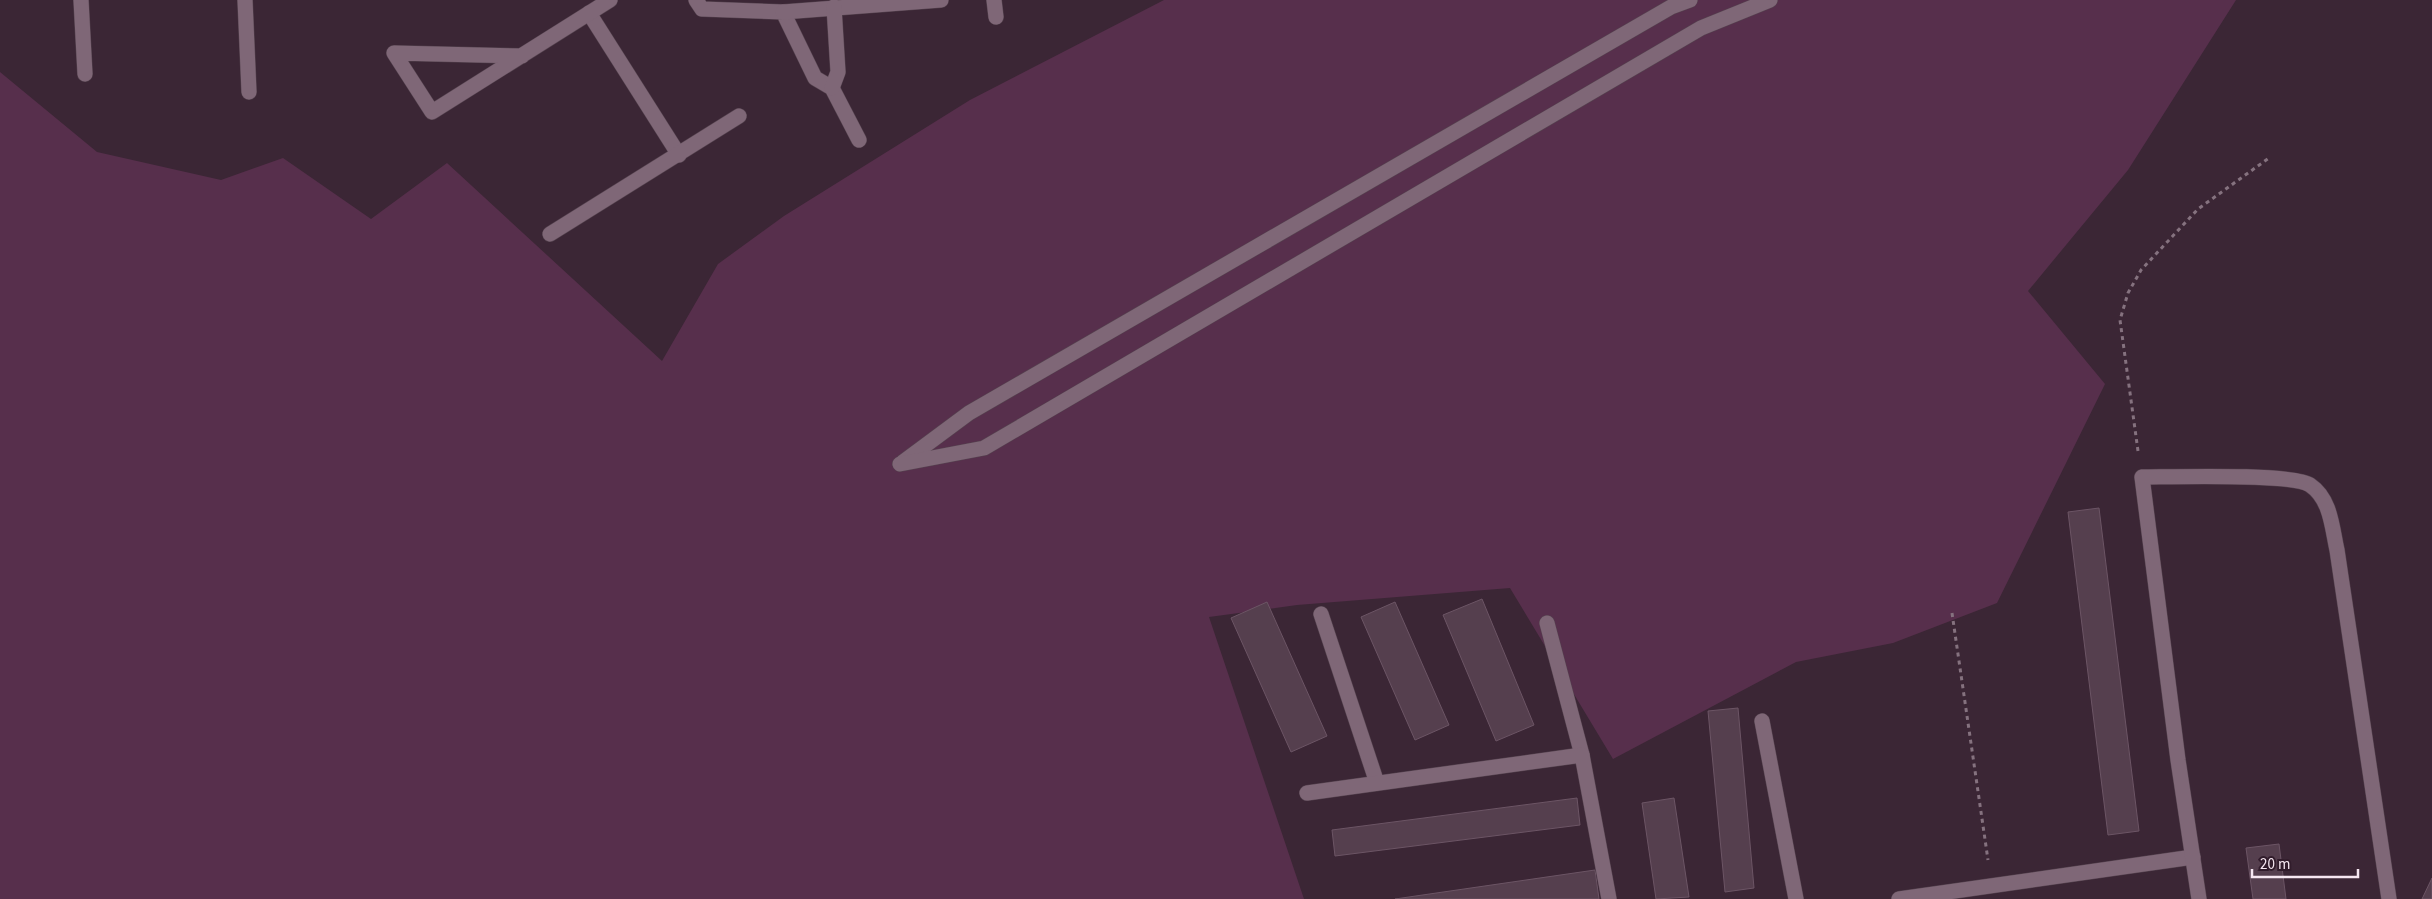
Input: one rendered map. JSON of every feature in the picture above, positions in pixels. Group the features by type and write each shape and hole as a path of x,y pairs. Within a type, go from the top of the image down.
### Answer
{"street":[{"path":"81,0 85,74"},
{"path":"245,0 249,92"},
{"path":"522,56 394,53 432,112 522,56 610,0"},
{"path":"696,0 702,9 783,12 941,0"},
{"path":"994,0 996,17"},
{"path":"1690,0 1663,12 978,408 900,464 984,448 1701,28 1770,0"},
{"path":"832,88 838,72 834,7"},
{"path":"783,12 815,78 832,88 859,140"},
{"path":"589,13 678,155"},
{"path":"550,234 739,116"},
{"path":"2199,899 2142,477 2282,478 2309,484 2327,504 2337,550 2389,899"},
{"path":"1321,614 1377,782"},
{"path":"1547,623 1582,755 1610,899"},
{"path":"1762,720 1796,899"},
{"path":"1307,793 1582,755"},
{"path":"1899,899 2193,857"}],"path":[{"path":"2142,477 2120,320 2128,293 2141,270 2198,209 2269,158"},
{"path":"1952,613 1992,885"}],"shaded area":[{"path":"1164,0 2236,0 2128,170 2028,291 2105,384 1997,603 1893,643 1796,662 1613,759 1510,588 1297,605 1209,617 1304,899 0,899 0,72 97,152 221,180 283,158 371,219 447,163 662,361 718,264 784,216 970,100"}],"building":[{"path":"2099,508 2139,831 2108,835 2068,512"},
{"path":"1482,599 1534,725 1496,741 1443,615"},
{"path":"1267,602 1327,736 1291,752 1231,618"},
{"path":"1395,602 1449,725 1415,740 1361,617"},
{"path":"1738,708 1754,888 1725,892 1708,711"},
{"path":"1577,798 1580,825 1335,856 1332,830"},
{"path":"1674,798 1689,897 1656,899 1642,803"},
{"path":"2279,844 2286,899 2253,899 2246,848"},
{"path":"1595,870 1599,899 1395,899"},
{"path":"2432,878 2432,899 2422,899"}]}
